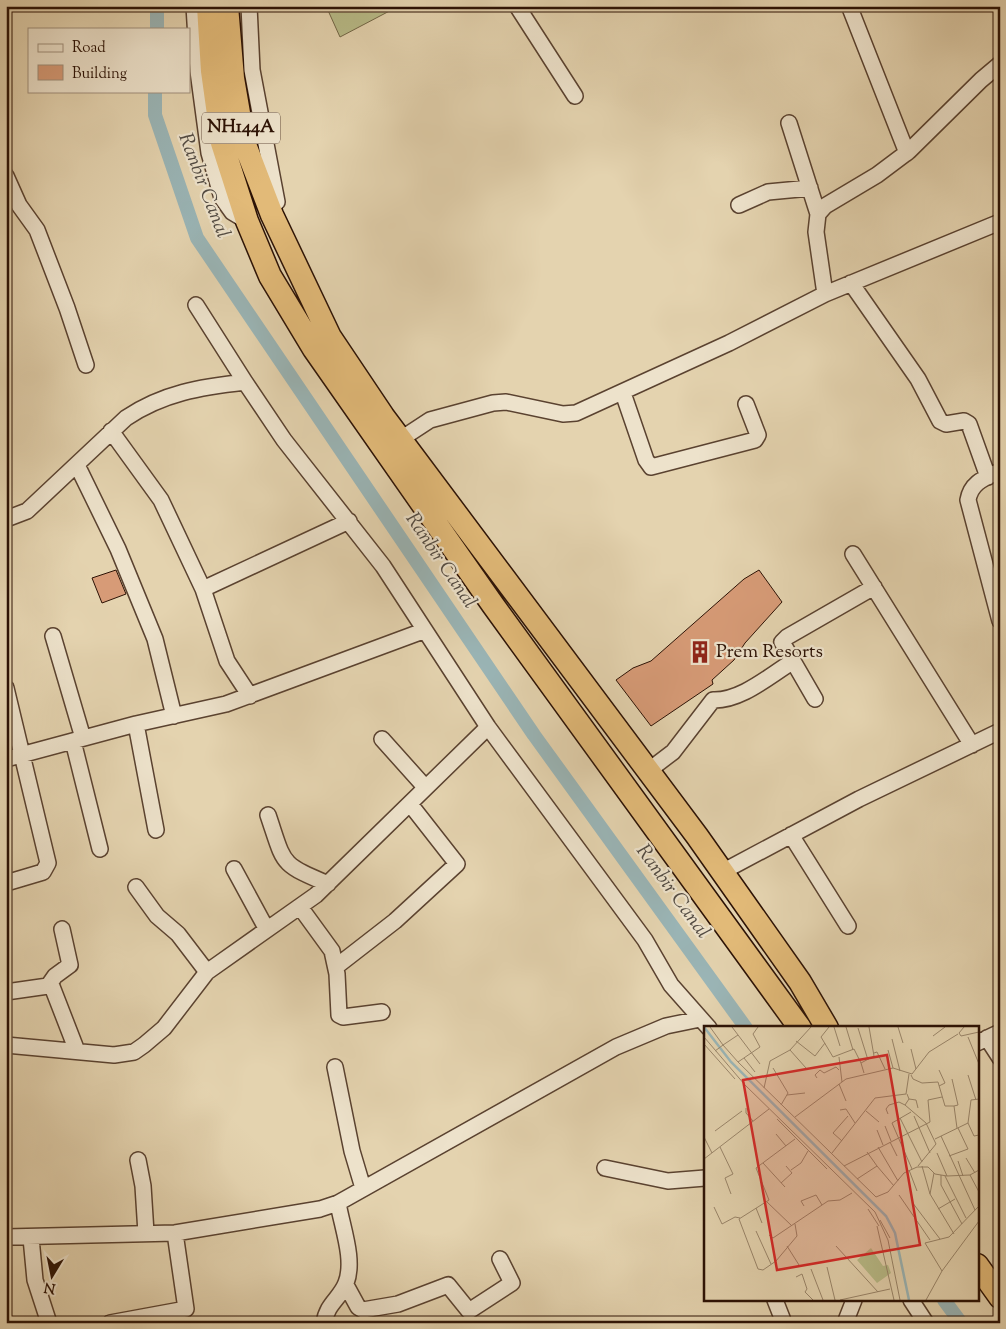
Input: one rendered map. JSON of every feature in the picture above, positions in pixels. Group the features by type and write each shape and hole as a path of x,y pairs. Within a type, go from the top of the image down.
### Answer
{"highway":[{"name":"NH144A","path":"208,6 212,71 222,143 247,221 270,276 314,349 499,613 799,1026"},
{"name":"NH144A","path":"227,6 233,78 244,142 272,215 286,241"},
{"path":"286,241 302,281 330,337 401,439 722,872 800,982 826,1026"},
{"path":"978,1266 999,1296"}],"street":[{"path":"194,6 198,70 209,153 222,198 232,212 247,221"},
{"path":"250,6 252,70 271,182 286,241"},
{"path":"517,6 575,96"},
{"path":"850,8 907,153"},
{"path":"818,214 825,206 877,175 907,153 938,125 980,80 1000,64"},
{"path":"789,123 818,214 816,232 825,294"},
{"path":"6,176 19,204 37,230 67,308 86,365"},
{"path":"739,205 768,192 810,188"},
{"path":"401,439 430,420 493,403 506,402 571,414 622,393 730,343 825,294 1000,222"},
{"path":"851,283 918,380 940,421 946,424 964,421 969,424 994,474 972,487 968,500 1000,621"},
{"path":"196,305 284,440 349,521 382,566 488,727 645,940 671,985 705,1023"},
{"path":"6,519 27,511 126,418 156,400 196,388 245,382"},
{"path":"622,393 646,460 651,467 755,440 758,435 746,404"},
{"path":"111,431 160,500 203,589 227,660 250,696"},
{"path":"77,465 118,549 155,639 174,716"},
{"path":"203,589 349,521"},
{"path":"853,554 972,745"},
{"path":"815,699 782,645 783,640 874,587"},
{"path":"6,759 250,696 423,631"},
{"path":"53,636 78,739 100,849"},
{"path":"648,771 673,752 713,700 722,700 738,695 792,662"},
{"path":"6,688 24,755 48,863 43,872 6,883"},
{"path":"136,724 156,830"},
{"path":"6,1045 114,1055 134,1052 164,1028 207,972 266,928 300,907 328,884 488,727"},
{"path":"722,872 859,799 1000,731"},
{"path":"382,740 425,787"},
{"path":"336,966 395,922 457,864 410,804"},
{"path":"268,816 280,853 286,864 294,870 328,884"},
{"path":"791,835 848,926"},
{"path":"234,869 266,928"},
{"path":"136,887 157,916 178,934 207,972"},
{"path":"300,907 332,952 336,966 339,1015 343,1017 382,1012"},
{"path":"6,992 37,988 50,984 54,976 70,965 62,929"},
{"path":"50,984 77,1051"},
{"path":"6,1237 31,1238 175,1233 304,1213 338,1203 616,1047 666,1026 705,1023"},
{"path":"988,1038 1000,1058"},
{"path":"335,1067 350,1143 363,1188"},
{"path":"138,1160 143,1186 146,1233"},
{"path":"604,1168 668,1181 704,1178"},
{"path":"324,1323 328,1308 346,1284 348,1263 338,1203"},
{"path":"110,1323 188,1316 175,1233"},
{"path":"31,1238 35,1280 49,1323"},
{"path":"346,1284 358,1307 363,1310 398,1304 448,1285 470,1311 512,1283 500,1259"},
{"path":"776,1302 784,1323"},
{"path":"845,1323 853,1302"},
{"path":"912,1302 926,1323"}],"green space":[{"path":"326,6 399,6 340,37"}],"building":[{"path":"116,570 126,594 102,603 92,578"},
{"name":"Prem Resorts","path":"759,570 782,602 745,643 734,660 712,680 713,684 651,726 616,680 633,668 651,661 744,579"}],"waterway":[{"name":"Ranbir Canal","path":"157,6 157,28"},
{"name":"Ranbir Canal","path":"155,92 155,115 197,238 534,735 745,1026"},
{"name":"Ranbir Canal","path":"945,1302 961,1323"}],"place":[{"name":"Prem Resorts","path":"700,652"}]}
